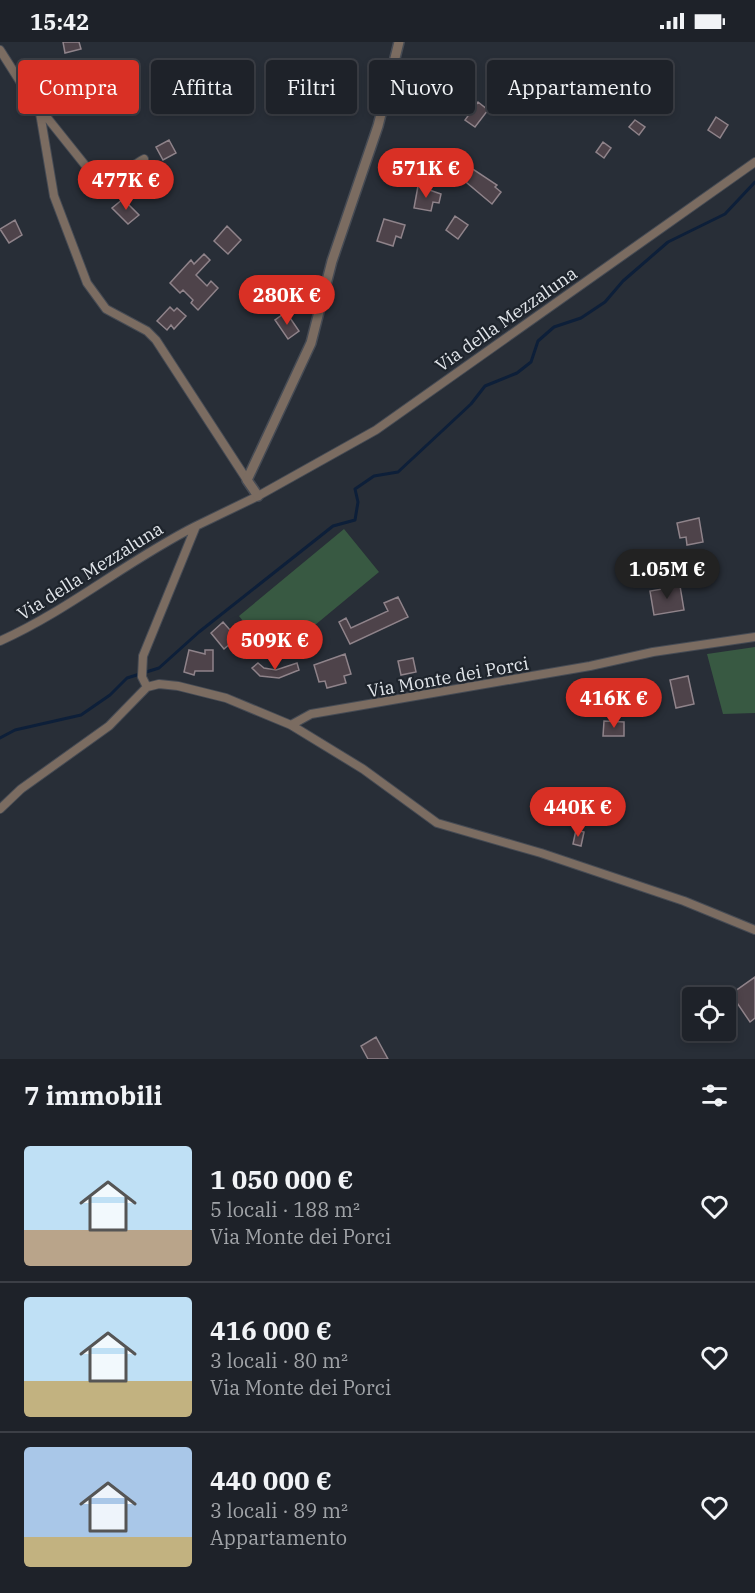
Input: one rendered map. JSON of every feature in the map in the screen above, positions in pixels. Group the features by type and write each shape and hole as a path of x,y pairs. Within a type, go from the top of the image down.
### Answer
{"street":[{"path":"247,480 311,343 332,261 378,126 399,42"},
{"path":"0,50 18,78"},
{"path":"39,114 57,203 90,288 110,313 147,331 156,340 258,496"},
{"path":"43,114 93,175 107,178 144,159"},
{"name":"Via della Mezzaluna","path":"0,641 29,627 170,539 258,496 376,430 755,162"},
{"name":"Via della Mezzaluna","path":"147,687 142,677 143,656 196,526"},
{"name":"Via Monte dei Porci","path":"291,725 311,714 579,668 653,652 755,637"},
{"path":"0,809 21,789 109,726 147,687 159,684 178,686 226,698 291,725 363,769 437,822 541,853 684,901 755,930"}],"green space":[{"path":"344,529 379,572 274,659 239,616"},
{"path":"755,647 755,713 723,714 707,654"}],"building":[{"path":"63,42 79,42 81,49 65,53"},
{"path":"478,102 487,111 475,127 465,120 469,114 475,114 475,106"},
{"path":"716,117 728,125 720,138 708,130"},
{"path":"635,120 645,127 639,135 629,127"},
{"path":"169,140 176,153 163,160 156,147"},
{"path":"603,142 611,148 604,158 596,152"},
{"path":"444,150 497,185 495,187 501,192 492,204 461,178 459,182 434,165"},
{"path":"157,173 170,178 162,196 146,192"},
{"path":"418,186 441,194 439,203 433,202 431,211 414,208"},
{"path":"123,199 139,215 128,224 112,208"},
{"path":"455,216 468,225 458,239 446,230"},
{"path":"384,219 405,225 401,238 396,236 393,246 377,241"},
{"path":"15,220 22,235 9,243 0,229"},
{"path":"227,226 241,240 228,254 214,241"},
{"path":"204,254 210,260 196,275 207,286 211,281 218,288 198,310 191,303 193,300 183,290 180,293 170,283 191,260 194,264"},
{"path":"170,307 174,311 177,308 186,316 174,329 171,325 167,330 157,321"},
{"path":"286,312 299,331 288,339 275,320"},
{"path":"699,518 703,542 687,545 686,537 680,538 677,523"},
{"path":"680,586 684,610 654,615 650,591"},
{"path":"398,597 408,617 350,644 339,622 346,618 351,628 388,611 384,603"},
{"path":"223,622 250,653 244,658 231,643 224,649 211,633"},
{"path":"189,650 205,654 205,650 213,650 213,671 195,671 194,675 184,672"},
{"path":"345,654 351,674 344,676 346,683 327,688 325,681 319,682 314,665"},
{"path":"413,658 416,672 401,675 398,661"},
{"path":"258,663 264,668 276,670 297,663 299,670 279,678 260,676 252,668"},
{"path":"688,676 694,704 676,708 670,680"},
{"path":"617,684 619,705 571,709 569,690"},
{"path":"604,721 624,722 624,736 603,736"},
{"path":"576,830 584,832 581,846 573,844"},
{"path":"755,977 755,1018 750,1022 736,1001 736,990"},
{"path":"376,1037 388,1059 368,1059 361,1046"}],"waterway":[{"path":"0,738 15,730 81,715 110,695 127,678 159,668 199,632 333,526 355,520 358,502 355,489 374,476 398,472 471,404 485,386 517,373 531,362 538,341 554,327 581,318 605,302 623,281 668,242 725,214 755,182"}]}
